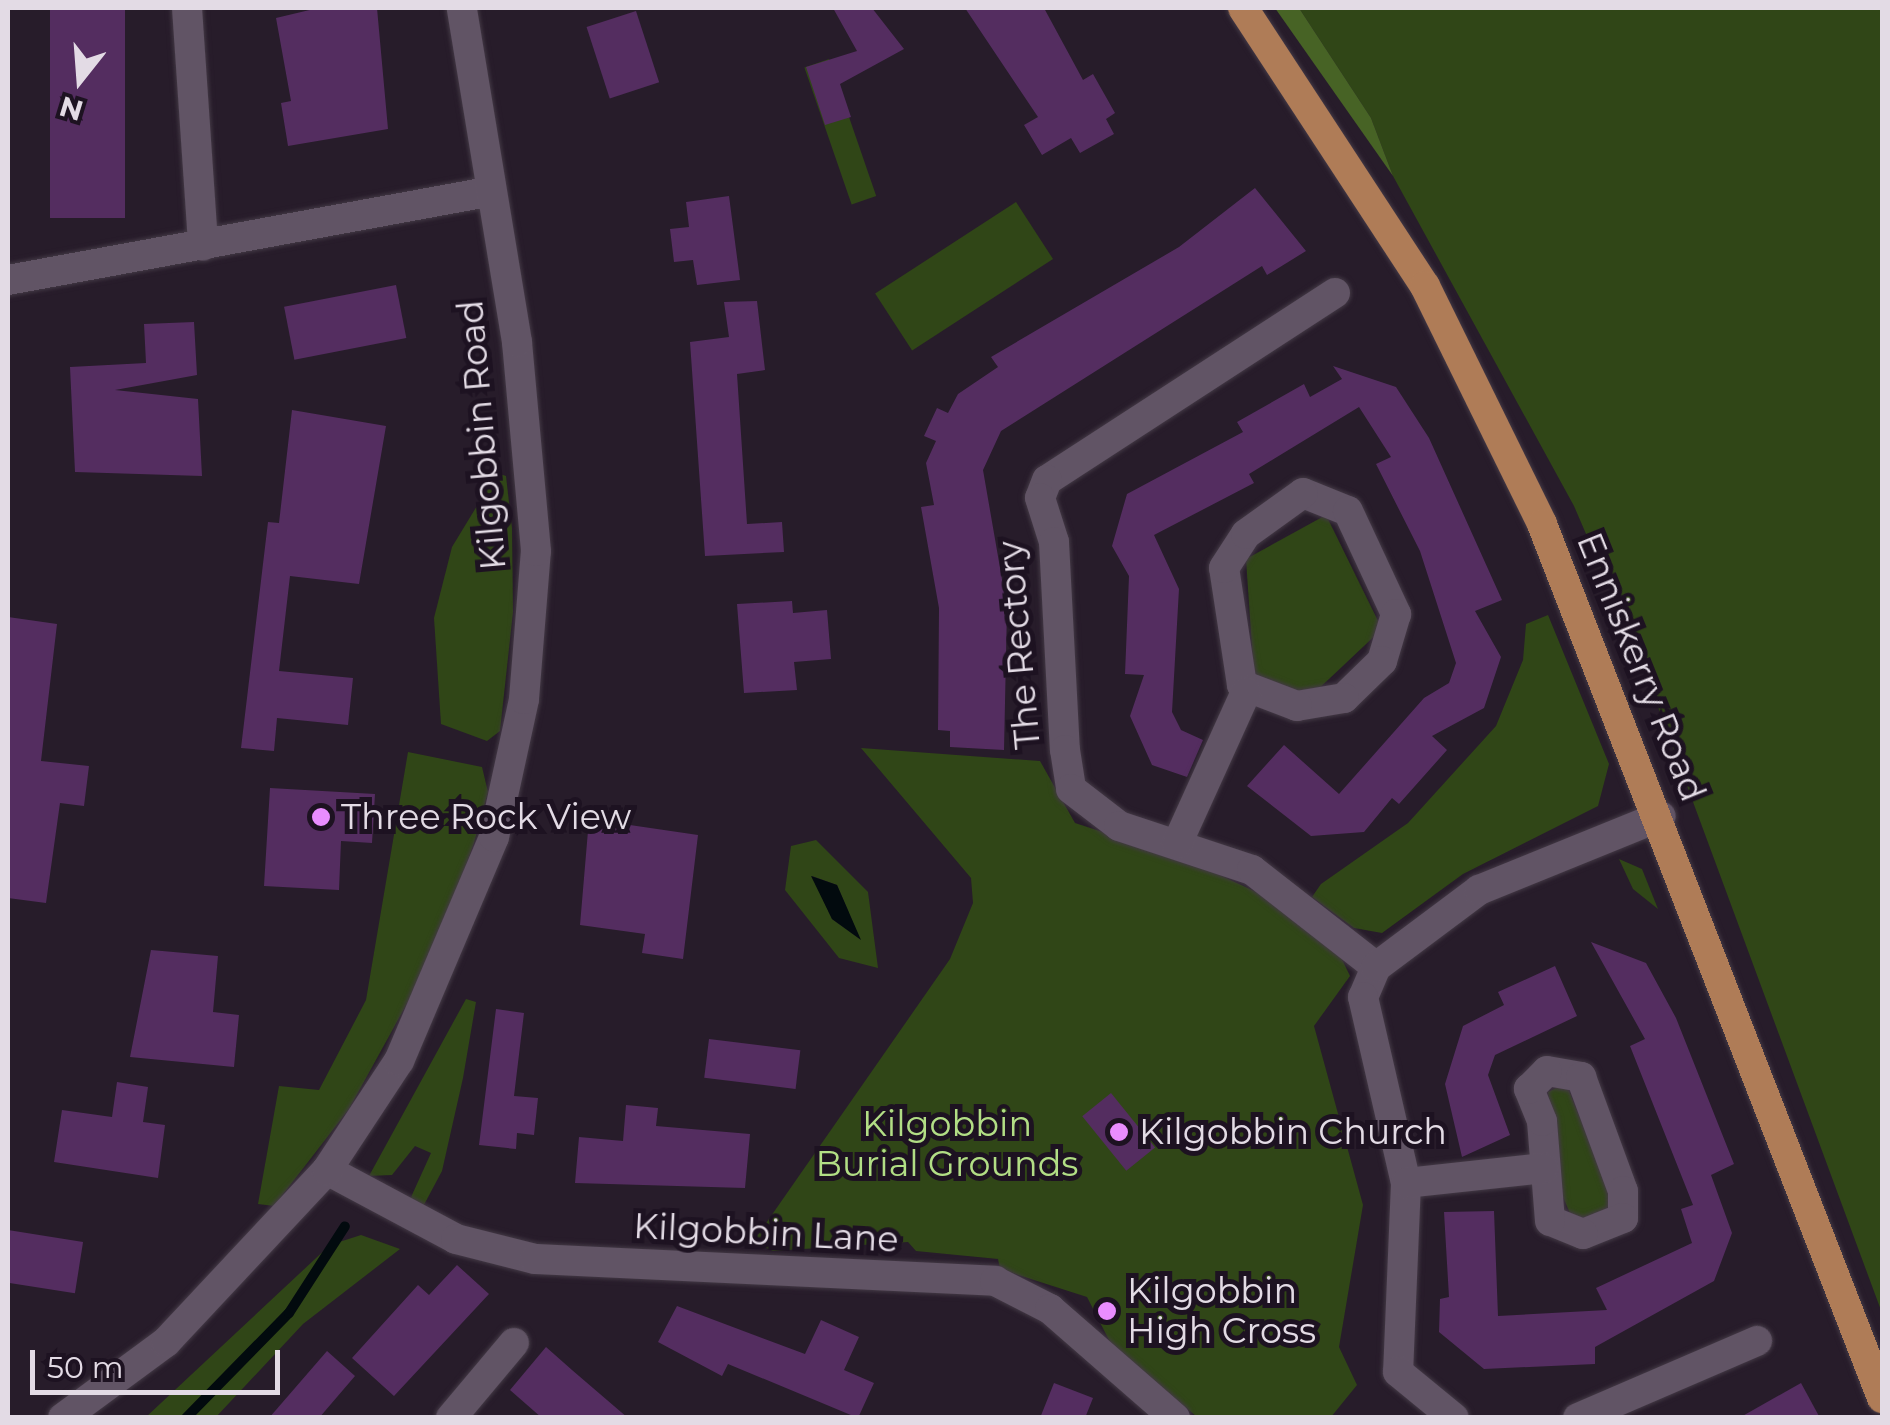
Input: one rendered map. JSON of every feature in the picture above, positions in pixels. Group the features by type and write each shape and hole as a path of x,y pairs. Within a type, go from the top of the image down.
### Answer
{"main road":[{"name":"Enniskerry Road","path":"1243,8 1341,146 1468,368 1581,613 1882,1398"}],"street":[{"path":"186,8 202,245"},
{"name":"Kilgobbin Road","path":"63,1418 166,1342 327,1170 399,1061 463,928 494,837 524,700 536,552 517,342 462,8"},
{"path":"8,280 490,191"},
{"name":"The Rectory","path":"1335,292 1069,462 1041,490 1054,542 1071,789 1119,826 1252,870 1376,966"},
{"path":"1303,493 1348,510 1396,614 1382,661 1344,698 1297,706 1246,692 1232,664 1224,568 1246,534 1303,493"},
{"path":"1177,844 1246,692"},
{"path":"1454,1418 1398,1372 1406,1182 1363,998 1376,966 1479,890 1660,816"},
{"path":"1547,1070 1581,1077 1623,1191 1623,1218 1564,1233 1550,1221 1543,1168 1542,1121 1529,1089 1547,1070"},
{"path":"1406,1182 1543,1168"},
{"name":"Kilgobbin Lane","path":"327,1170 456,1238 535,1258 995,1281 1050,1309 1175,1418"},
{"path":"1578,1418 1757,1341"},
{"path":"450,1418 514,1343"}],"green space":[{"path":"1275,8 1299,8 1371,118 1393,176"},
{"path":"1299,8 1882,8 1882,1313 1642,664 1574,506 1393,176 1371,118"},
{"path":"829,59 876,196 852,205 804,67"},
{"path":"1016,202 1053,259 912,351 875,293"},
{"path":"497,473 506,476 512,528 513,612 500,731 487,741 441,724 434,618 452,547"},
{"path":"1326,515 1382,629 1311,696 1254,678 1246,559"},
{"path":"1548,615 1609,764 1598,806 1463,874 1382,933 1354,928 1312,897 1321,884 1408,823 1496,726 1523,660 1526,624"},
{"name":"Kilgobbin Burial Grounds","path":"861,748 1040,761 1075,823 1183,858 1282,904 1340,955 1350,976 1314,1026 1363,1205 1339,1347 1357,1385 1331,1417 1197,1417 1111,1344 1087,1297 1000,1269 998,1259 916,1251 908,1242 773,1251 753,1242 950,959 973,903 971,878"},
{"path":"408,752 482,767 488,792 474,843 432,958 349,1109 274,1206 258,1204 279,1086 319,1090 366,1000"},
{"path":"816,840 868,892 878,968 839,958 785,890 791,846","holes":["812,876 837,885 860,939 832,919"]},
{"path":"1619,859 1642,869 1658,909 1633,889"},
{"path":"466,999 476,1002 463,1078 442,1171 418,1216 407,1206 431,1153 415,1146 392,1175 369,1176"},
{"path":"1566,1083 1608,1189 1610,1206 1587,1222 1572,1218 1560,1190 1548,1092"},
{"path":"361,1235 400,1249 303,1324 216,1417 146,1417 330,1245"}],"shaded area":[{"path":"811,876 837,885 861,940 832,919"}],"building":[{"path":"50,8 125,8 125,218 50,218"},
{"path":"318,8 377,8 388,129 288,146 281,103 291,101 276,18"},
{"path":"833,8 872,8 904,49 840,84 851,117 825,125 806,67 857,51"},
{"path":"965,8 1044,8 1083,80 1093,74 1115,113 1106,119 1114,134 1080,153 1071,138 1042,155 1024,125 1038,117"},
{"path":"636,11 659,82 610,98 587,27"},
{"path":"1255,188 1306,251 1267,275 1262,266 1001,431 983,470 1007,608 1004,750 950,747 950,731 938,730 939,608 921,507 934,505 926,463 936,441 924,436 937,408 948,413 958,394 998,367 991,357 1179,247"},
{"path":"729,196 740,280 697,285 693,260 674,262 670,229 689,227 686,202"},
{"path":"396,285 406,338 294,360 284,307"},
{"path":"757,301 765,370 737,374 747,524 782,522 784,552 705,556 690,342 729,337 724,302"},
{"path":"194,322 197,375 115,390 198,399 202,476 75,472 70,367 146,363 144,324"},
{"path":"1333,366 1396,387 1429,438 1502,600 1475,611 1501,657 1484,708 1432,736 1447,750 1399,804 1392,798 1364,832 1311,836 1247,786 1284,745 1339,794 1424,698 1449,683 1456,663 1420,551 1376,464 1391,457 1359,407 1249,474 1254,483 1154,535 1179,589 1172,712 1181,730 1203,740 1187,777 1152,765 1130,716 1144,675 1125,674 1129,576 1112,546 1127,494 1243,432 1237,422 1304,384 1310,397 1342,379"},
{"path":"292,410 386,426 359,584 290,576 279,671 353,678 348,725 277,718 274,751 241,748 268,522 279,523"},
{"path":"792,601 793,613 827,610 831,659 794,662 797,690 744,693 737,604"},
{"path":"8,617 57,624 41,761 89,766 84,806 60,803 46,903 8,898"},
{"name":"Three Rock View","path":"270,788 375,794 372,843 341,841 339,890 264,886"},
{"path":"589,819 698,835 683,959 642,953 645,934 580,925"},
{"path":"1591,942 1646,963 1676,1018 1734,1164 1711,1175 1732,1233 1714,1281 1595,1347 1595,1364 1484,1369 1439,1332 1440,1299 1449,1297 1444,1212 1494,1211 1498,1316 1607,1310 1596,1288 1692,1243 1681,1209 1693,1205 1630,1046 1645,1039"},
{"path":"151,950 218,956 213,1012 239,1015 234,1067 130,1057"},
{"path":"1555,966 1577,1016 1495,1055 1488,1075 1510,1135 1462,1157 1445,1084 1463,1026 1504,1005 1498,992"},
{"path":"496,1009 524,1013 514,1096 538,1098 534,1135 517,1133 516,1149 479,1145"},
{"path":"709,1039 800,1050 796,1089 704,1078"},
{"path":"117,1082 148,1087 143,1122 165,1125 158,1178 54,1162 62,1110 112,1117"},
{"name":"Kilgobbin Church","path":"1111,1093 1155,1147 1126,1171 1082,1116"},
{"path":"626,1105 658,1108 656,1126 750,1134 745,1188 575,1183 579,1137 623,1141"},
{"path":"8,1230 83,1242 75,1293 8,1283"},
{"path":"457,1265 489,1294 394,1396 352,1358 418,1285 429,1295"},
{"path":"677,1306 805,1354 821,1320 859,1337 844,1370 874,1383 858,1418 728,1364 722,1376 658,1342"},
{"path":"546,1347 628,1418 542,1418 510,1390"},
{"path":"327,1351 355,1376 319,1418 269,1418"},
{"path":"1054,1383 1093,1398 1085,1418 1040,1418"},
{"path":"1801,1383 1820,1418 1739,1418"}],"waterway":[{"path":"186,1418 289,1313 345,1226"}],"place":[{"name":"Three Rock View","path":"321,817"},
{"name":"Kilgobbin Church","path":"1119,1132"},
{"name":"Kilgobbin High Cross","path":"1107,1311"}]}
